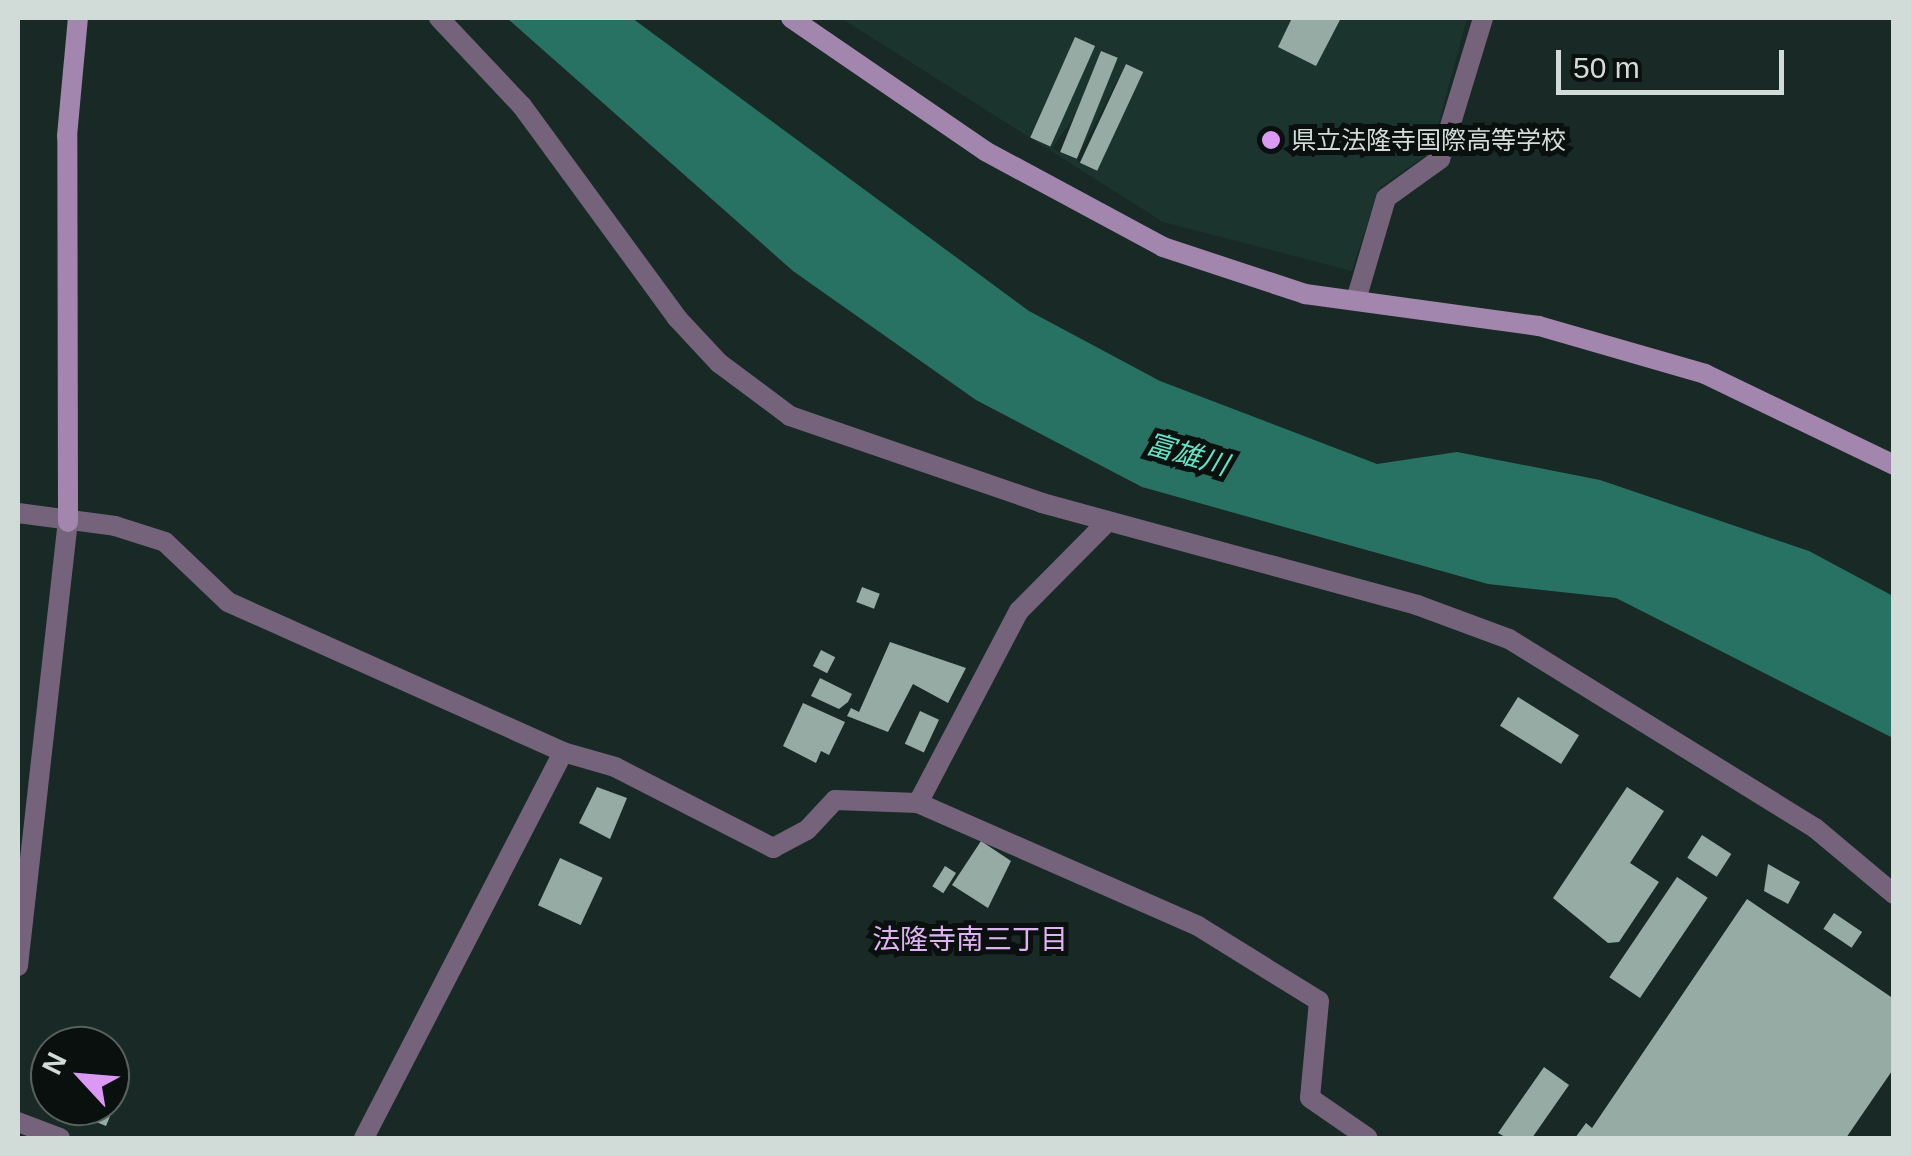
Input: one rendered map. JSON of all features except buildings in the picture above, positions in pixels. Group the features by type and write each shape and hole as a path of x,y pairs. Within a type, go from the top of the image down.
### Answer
{"street":[{"path":"18,966 68,522 67,136 78,18"},
{"path":"439,18 522,106 677,318 754,392 830,435 1106,523 1417,605 1508,639 1574,672 1815,828 1894,894"},
{"path":"790,18 1079,206 1236,276 1356,300 1539,326 1705,374 1894,466"},
{"path":"1356,300 1386,198 1440,159 1482,18"},
{"path":"18,513 165,542 228,602 563,752 614,767 773,848 807,830 835,800 918,803 1198,926 1319,1001 1310,1098 1368,1138"},
{"path":"918,803 1019,612 1106,523"},
{"path":"364,1138 563,752"},
{"path":"18,1122 60,1138"}],"shaded area":[{"name":"県立法隆寺国際高等学校","path":"841,18 1292,18 1278,47 1316,66 1341,18 1467,18 1431,152 1379,188 1352,271 1163,222","holes":["1117,58 1070,157 1053,149 1052,148","1126,64 1143,73 1092,169 1076,160"]}],"water":[{"name":"富雄川","path":"507,18 632,18 1029,311 1160,381 1377,464 1457,452 1600,480 1809,551 1893,596 1893,738 1616,598 1488,584 1142,487 976,400 793,271"}],"place":[{"name":"県立法隆寺国際高等学校","path":"1271,140"}],"district":[{"name":"法隆寺南三丁目","path":"970,940"}]}
